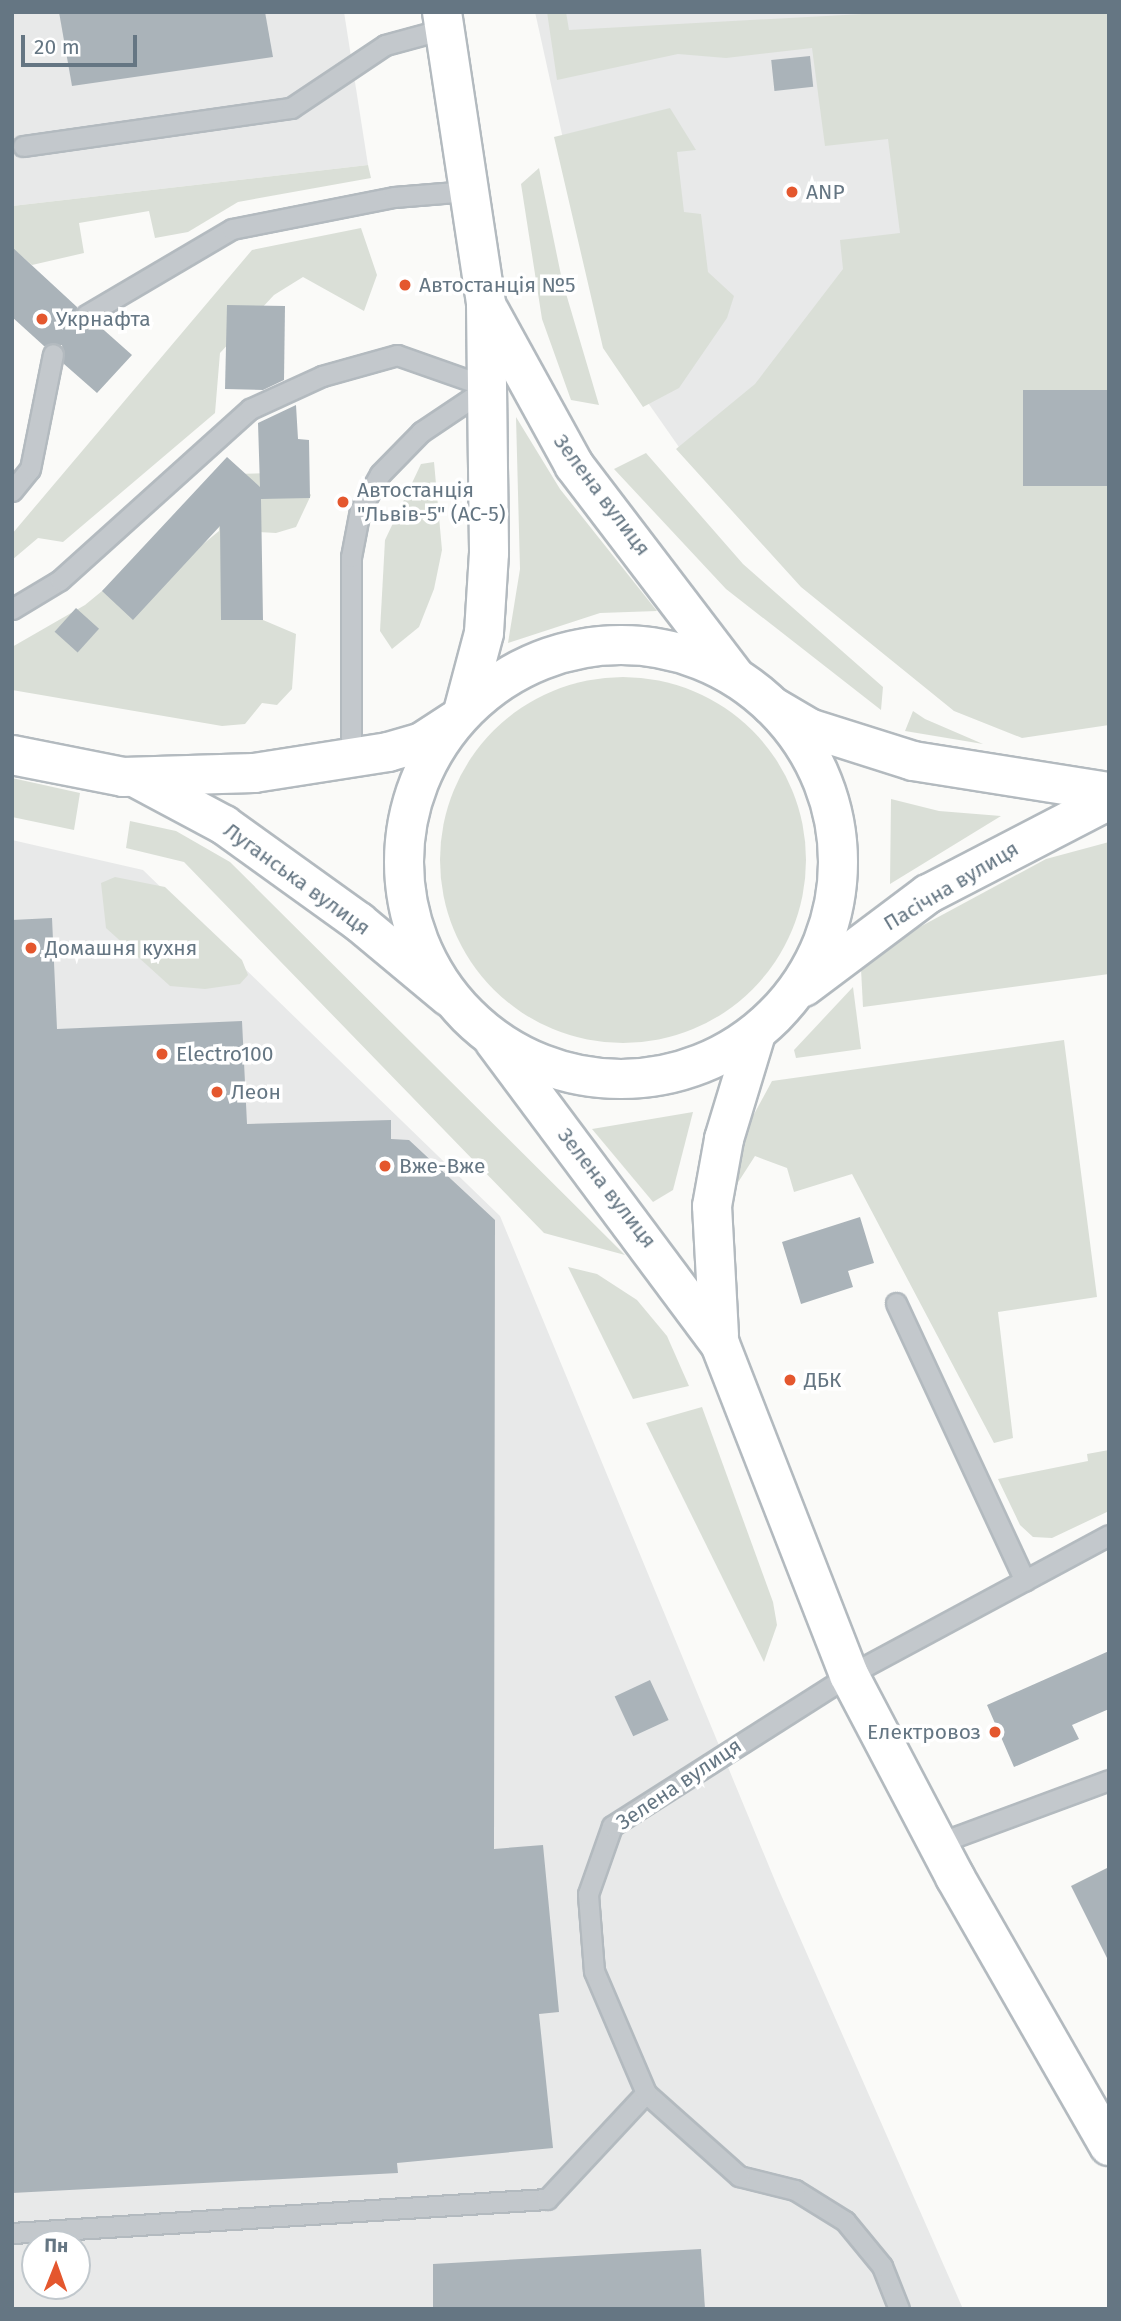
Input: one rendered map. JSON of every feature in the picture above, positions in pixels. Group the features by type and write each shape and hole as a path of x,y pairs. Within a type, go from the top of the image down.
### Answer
{"main road":[{"name":"Зелена вулиця","path":"443,21 486,304 488,387 484,633 459,715"},
{"name":"Зелена вулиця","path":"486,304 574,465 734,675"},
{"name":"Луганська вулиця","path":"12,755 134,777 254,773 351,760 422,742 516,671 586,649 670,652 734,675"},
{"path":"734,675 772,706 808,728 913,761 1109,792"},
{"path":"772,706 819,775 838,845 833,918 804,987"},
{"path":"449,997 414,927 403,866 412,796 459,715"},
{"name":"Луганська вулиця","path":"134,777 224,825 359,922 449,997 489,1035"},
{"name":"Пасічна вулиця","path":"756,1034 804,987 928,894 1109,800"},
{"name":"Зелена вулиця","path":"756,1034 727,1126 712,1206 711,1281 720,1344 849,1675 936,1844 1109,2146"},
{"path":"489,1035 556,1065 617,1076 685,1070 756,1034"},
{"name":"Зелена вулиця","path":"489,1035 720,1344"}],"lane":[{"path":"23,146 291,108 385,45 443,21"},
{"path":"86,315 232,229 394,197 468,191"},
{"path":"12,491 30,469 53,354"},
{"path":"12,609 60,580 250,409 322,376 397,355 488,387"},
{"path":"351,760 351,557 360,510 380,474 421,432 488,387"},
{"path":"896,1303 1025,1581"},
{"name":"Зелена вулиця","path":"899,2309 882,2266 845,2221 795,2190 738,2176 646,2093 594,1971 588,1894 612,1826 849,1675 1109,1535"},
{"path":"936,1844 1109,1780"},
{"path":"12,2233 547,2199 646,2093"}],"shaded area":[{"path":"12,12 344,12 368,165 12,206"},
{"path":"535,12 951,12 907,231 761,433 681,450 609,347"},
{"path":"547,12 566,12 569,30 899,12 1109,12 1109,725 1022,738 954,711 801,587 676,449 755,384 843,269 840,240 900,233 888,139 825,146 812,48 726,58 678,54 557,80"},
{"path":"670,108 696,150 677,152 684,212 701,214 708,272 734,296 727,318 679,388 643,407 603,348 554,137"},
{"path":"368,165 371,178 238,202 188,232 155,238 149,211 79,223 84,253 32,265 12,248 12,206"},
{"path":"539,168 562,280 599,405 571,400 542,319 521,184"},
{"path":"361,228 377,275 364,311 303,277 274,295 220,353 215,413 63,542 38,538 12,560 12,534 252,250"},
{"path":"516,417 560,489 657,611 600,613 508,643 520,569"},
{"path":"646,453 743,564 883,687 881,710 726,589 614,469"},
{"path":"434,462 442,550 434,589 419,627 392,649 380,631 385,540 421,464"},
{"path":"274,473 296,477 311,495 296,527 276,533 243,531 241,579 221,585 221,620 263,620 296,634 292,689 277,705 262,703 245,724 222,726 12,690 12,647 85,605 180,527 202,545 219,531 218,507 232,474"},
{"path":"623,677 659,681 693,691 725,708 752,731 775,758 792,790 802,824 806,860 802,896 792,930 775,962 752,989 725,1012 693,1029 659,1039 623,1043 587,1039 553,1029 521,1012 494,989 471,962 454,930 444,896 440,860 444,824 454,790 471,758 494,731 521,708 553,691 587,681"},
{"path":"913,711 925,719 983,744 905,731"},
{"path":"12,778 80,793 74,830 12,817"},
{"path":"891,799 939,811 1001,816 890,884"},
{"path":"130,821 176,831 230,862 625,1255 544,1233 184,862 126,848"},
{"path":"12,840 143,870 500,1216 778,1888 963,2309 12,2309"},
{"path":"1109,842 1109,974 863,1007 861,969 903,936 1046,859"},
{"path":"115,877 165,887 242,960 248,975 240,984 205,989 170,986 106,928 101,883"},
{"path":"853,987 861,1049 796,1058 794,1050"},
{"path":"1064,1040 1097,1297 998,1312 1013,1438 994,1443 852,1174 794,1192 787,1168 755,1156 737,1184 728,1183 735,1149 772,1081"},
{"path":"693,1112 673,1190 653,1202 592,1129"},
{"path":"568,1267 597,1274 637,1300 667,1336 689,1386 633,1399"},
{"path":"702,1407 773,1602 777,1625 764,1662 646,1423"},
{"path":"1109,1450 1109,1511 1052,1538 1033,1537 1020,1525 998,1479 1088,1461 1087,1454"}],"building":[{"path":"59,12 265,12 273,57 72,86"},
{"path":"810,56 813,87 774,91 771,60"},
{"path":"12,247 77,307 79,325 96,323 132,355 97,393 64,364 62,345 44,346 12,317"},
{"path":"227,305 285,306 284,380 263,390 225,389"},
{"path":"1023,390 1109,390 1109,486 1023,486"},
{"path":"296,405 298,439 309,440 310,498 261,499 263,620 221,620 220,526 133,620 102,591 227,457 260,487 258,423"},
{"path":"76,608 99,629 78,653 55,632"},
{"path":"52,918 57,1029 242,1021 247,1124 391,1120 391,1139 409,1140 495,1220 494,1849 543,1845 559,2012 539,2014 553,2148 397,2163 398,2173 12,2193 12,920"},
{"path":"860,1217 874,1263 848,1271 853,1287 801,1304 782,1242"},
{"path":"1109,1651 1109,1709 1072,1725 1079,1739 1014,1767 987,1705"},
{"path":"650,1680 669,1720 633,1736 615,1696"},
{"path":"1109,1867 1109,1962 1071,1886"},
{"path":"701,2249 705,2309 433,2309 433,2264"}],"place":[{"name":"ANP","path":"792,192"},
{"name":"Автостанція №5","path":"405,285"},
{"name":"Укрнафта","path":"42,319"},
{"name":"Автостанція \"Львів-5\" (АС-5)","path":"343,502"},
{"name":"Домашня кухня","path":"31,948"},
{"name":"Electro100","path":"162,1054"},
{"name":"Леон","path":"217,1092"},
{"name":"Вже-Вже","path":"385,1166"},
{"name":"ДБК","path":"790,1380"},
{"name":"Електровоз","path":"995,1732"}]}
